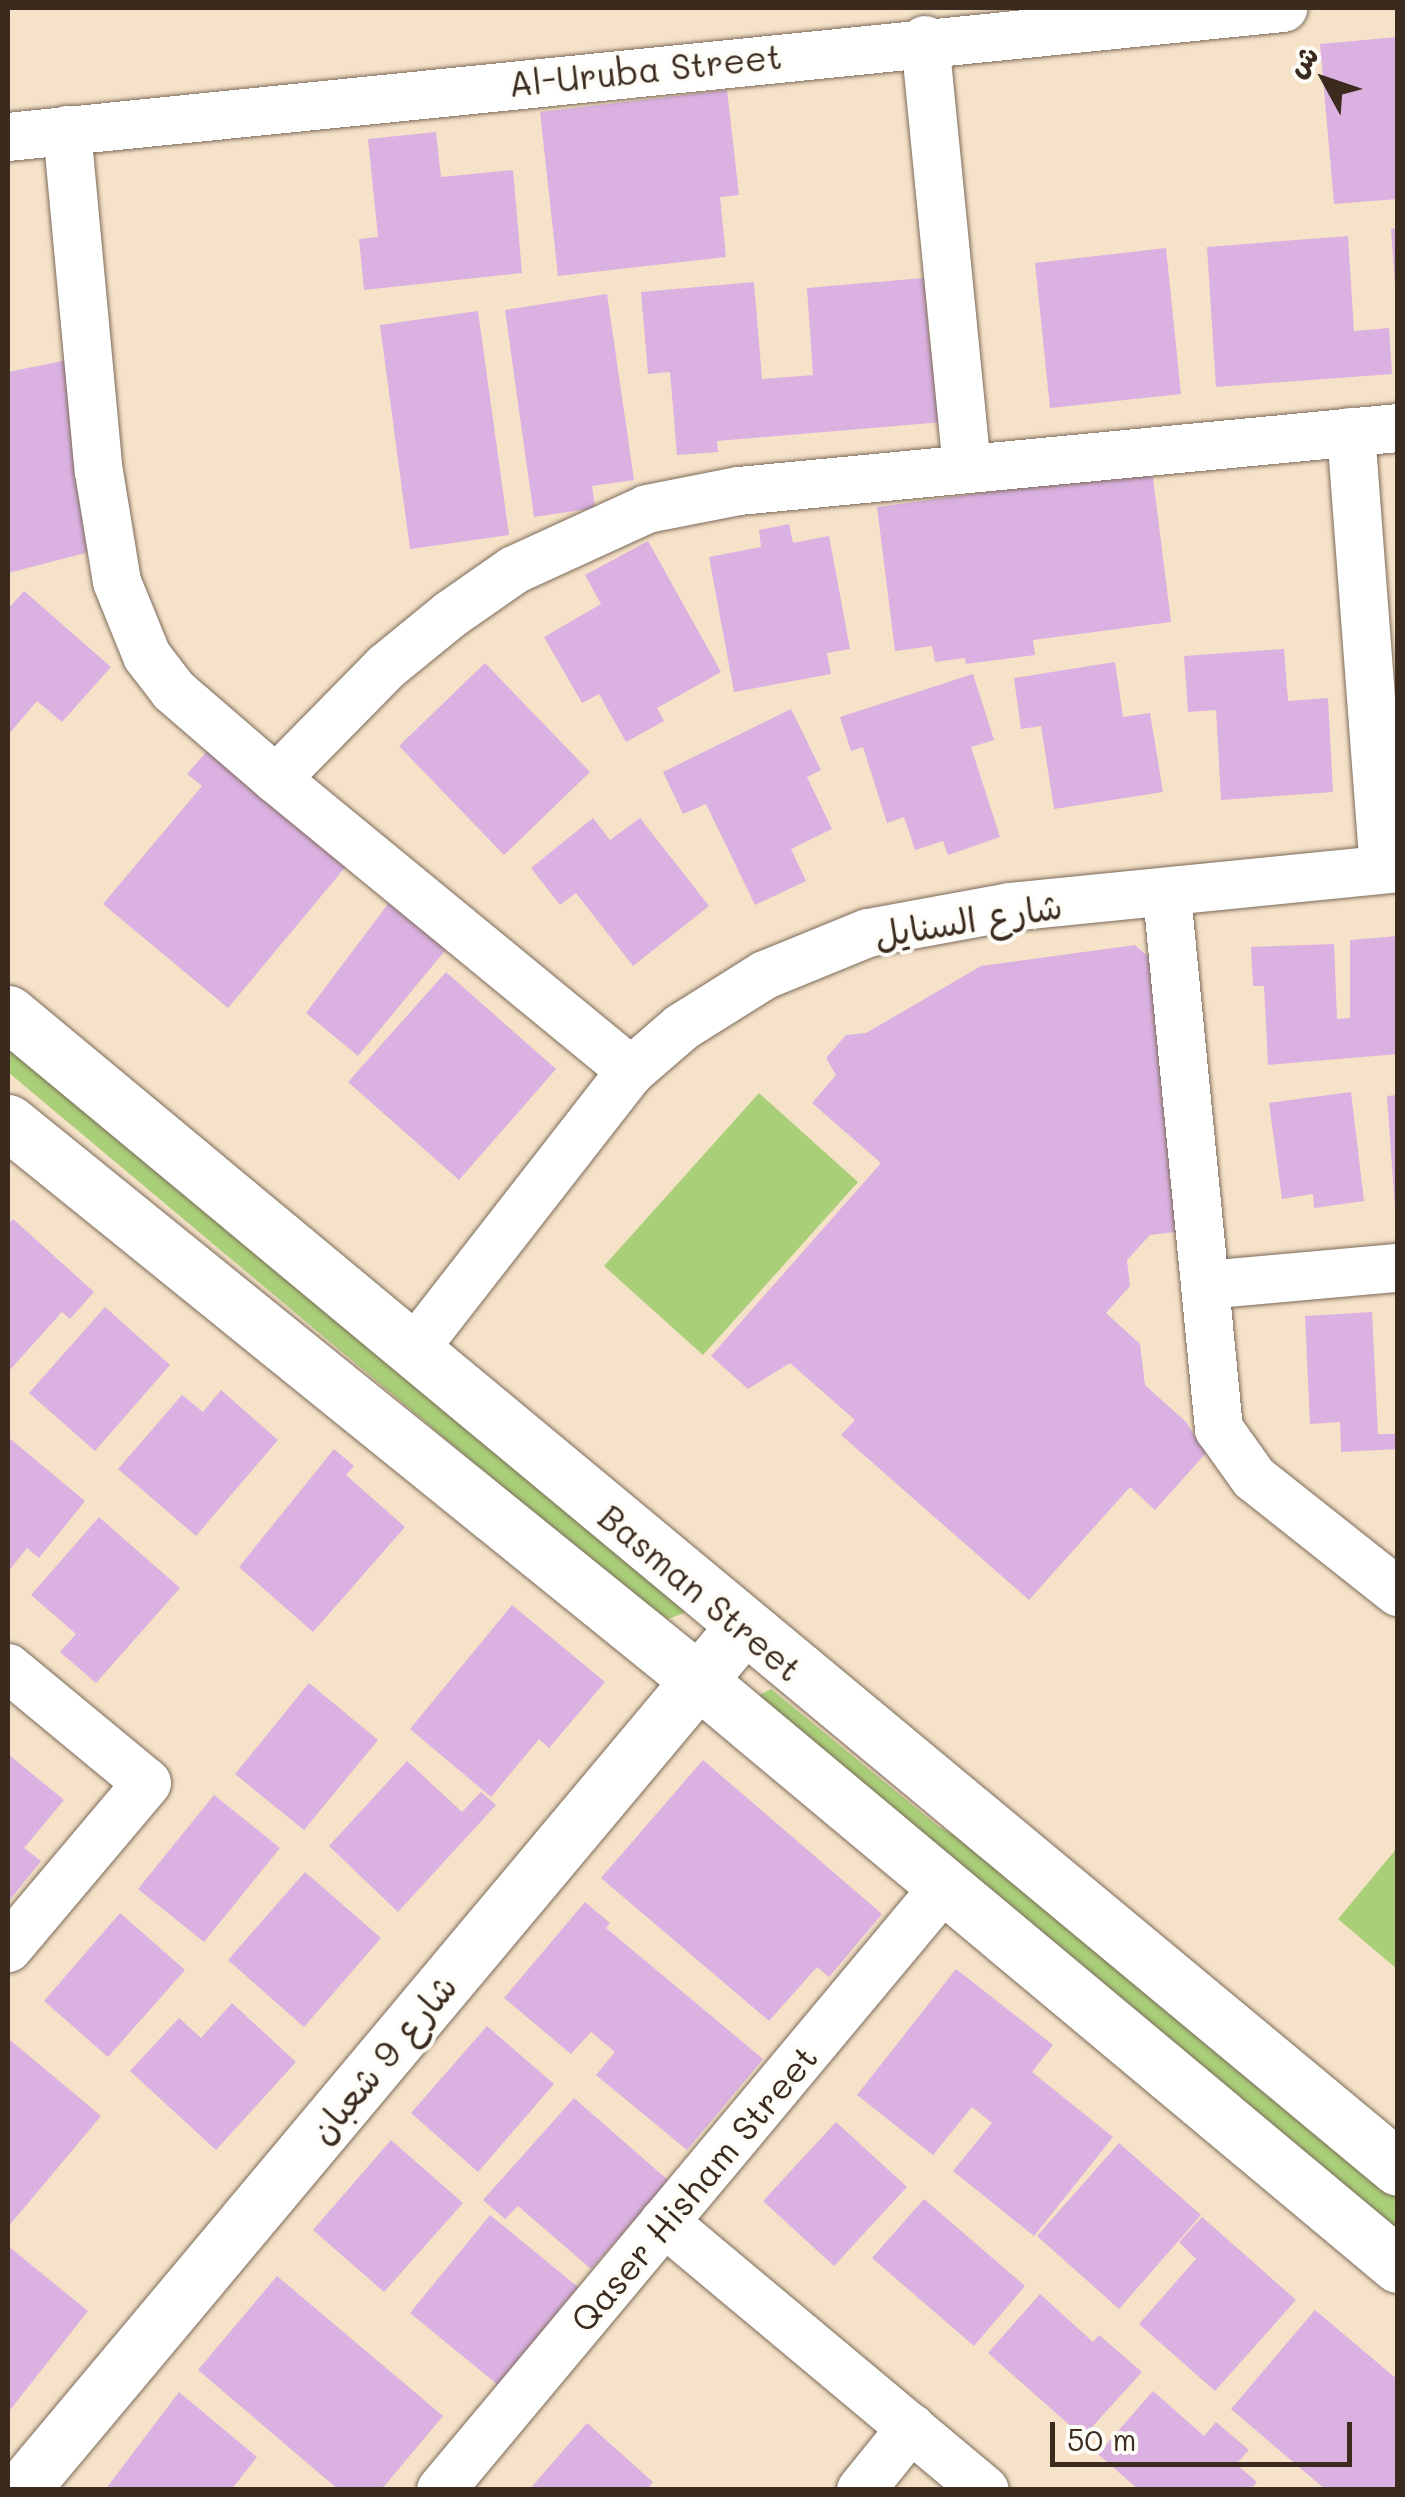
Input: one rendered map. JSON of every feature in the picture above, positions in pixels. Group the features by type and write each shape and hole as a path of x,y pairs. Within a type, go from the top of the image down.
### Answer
{"main road":[{"name":"Basman Street","path":"8,1013 1398,2168"},
{"name":"Basman Street","path":"8,1122 699,1681 1398,2266"},
{"name":"شارع 9 شعبان","path":"21,2490 743,1626"}],"street":[{"name":"Al-Uruba Street","path":"8,137 924,40 1283,8"},
{"path":"924,40 967,467"},
{"path":"67,130 100,472 121,597 147,656 174,691 276,779 631,1071"},
{"path":"276,779 386,668 451,614 576,537 647,508 739,491 1398,428"},
{"path":"1351,432 1391,868"},
{"name":"شارع السنايل","path":"412,1352 631,1071 682,1028 765,975 868,932 1010,907 1167,895 1391,868"},
{"path":"1167,895 1206,1285 1214,1406 1232,1455 1398,1592"},
{"path":"1206,1285 1398,1268"},
{"path":"8,1668 148,1783 8,1948"},
{"name":"Qaser Hisham Street","path":"441,2490 944,1886"},
{"path":"664,2222 985,2490"},
{"path":"861,2490 911,2428"}],"green space":[{"path":"8,1044 682,1604 684,1613 668,1619 633,1596 8,1072"},
{"path":"759,1093 858,1182 703,1355 604,1266"},
{"path":"771,1689 938,1826 983,1852 1397,2199 1397,2238 756,1697"},
{"path":"1397,1848 1397,1969 1338,1919"}],"building":[{"path":"1398,37 1398,199 1334,204 1320,44"},
{"path":"727,90 739,195 720,197 726,257 558,276 540,112"},
{"path":"436,132 441,177 513,170 522,273 364,290 359,239 378,237 368,139"},
{"path":"1398,228 1398,284 1395,284 1391,229"},
{"path":"1348,236 1354,331 1389,328 1392,374 1216,387 1207,247"},
{"path":"1166,248 1181,394 1050,408 1035,263"},
{"path":"924,278 930,349 949,348 955,421 717,441 718,452 677,455 670,372 648,374 641,292 754,282 762,379 813,375 807,288"},
{"path":"607,294 634,480 592,486 595,508 534,517 505,310"},
{"path":"478,311 509,535 410,549 380,325"},
{"path":"72,359 93,551 8,573 8,372"},
{"path":"1152,470 1171,622 1033,640 1035,655 966,664 965,658 935,662 932,646 895,651 877,507"},
{"path":"789,524 793,543 829,536 850,649 827,653 831,674 734,692 709,557 761,547 759,530"},
{"path":"648,541 721,672 657,708 664,721 626,742 599,694 582,703 544,637 601,604 585,575"},
{"path":"24,591 111,667 62,722 37,701 8,735 8,609"},
{"path":"1284,649 1288,701 1328,698 1333,792 1221,800 1216,710 1188,712 1184,656"},
{"path":"1115,662 1123,717 1150,713 1163,792 1054,809 1041,726 1021,729 1014,678"},
{"path":"485,663 590,772 504,855 399,746"},
{"path":"973,674 994,740 971,747 1000,837 948,855 943,841 915,850 904,817 887,823 863,747 851,751 840,717"},
{"path":"791,709 821,770 807,777 832,829 791,849 806,881 755,905 706,804 683,814 663,772"},
{"path":"215,742 353,858 228,1008 103,904 202,786 187,774"},
{"path":"593,818 610,840 640,818 709,906 633,966 576,893 560,905 531,868"},
{"path":"391,900 448,947 358,1056 306,1013"},
{"path":"1398,936 1398,1054 1268,1065 1264,986 1253,986 1251,947 1334,944 1337,1019 1350,1018 1350,940"},
{"path":"1135,945 1172,978 1196,1208 1175,1232 1150,1235 1127,1260 1130,1286 1106,1313 1140,1344 1145,1385 1186,1422 1206,1453 1155,1510 1130,1487 1029,1600 841,1435 855,1420 790,1363 748,1389 711,1356 881,1163 812,1103 836,1075 826,1058 846,1035 866,1033 981,966"},
{"path":"446,972 556,1069 459,1180 348,1082"},
{"path":"1351,1092 1364,1201 1314,1208 1313,1194 1282,1199 1269,1103"},
{"path":"1398,1095 1398,1207 1395,1208 1387,1096"},
{"path":"13,1219 94,1292 70,1319 62,1312 8,1372 8,1225"},
{"path":"105,1307 170,1365 95,1451 29,1393"},
{"path":"1372,1312 1378,1434 1398,1434 1398,1449 1341,1452 1340,1422 1310,1424 1305,1316"},
{"path":"221,1390 278,1440 196,1536 118,1469 182,1395 203,1412"},
{"path":"8,1437 85,1501 39,1558 27,1548 8,1572"},
{"path":"334,1449 354,1466 346,1475 405,1527 313,1632 239,1567"},
{"path":"99,1517 180,1588 96,1683 60,1652 76,1634 31,1595"},
{"path":"512,1605 605,1682 549,1748 539,1739 491,1797 410,1729"},
{"path":"309,1683 378,1740 304,1830 235,1774"},
{"path":"8,1754 64,1800 24,1848 41,1861 8,1902"},
{"path":"703,1760 882,1914 829,1977 817,1967 769,2021 601,1878"},
{"path":"407,1761 462,1812 481,1792 496,1805 398,1912 329,1846"},
{"path":"214,1795 280,1848 204,1942 138,1889"},
{"path":"305,1872 381,1938 304,2027 228,1960"},
{"path":"585,1902 610,1923 606,1928 763,2059 687,2150 596,2075 615,2052 591,2032 571,2054 504,1998"},
{"path":"120,1913 185,1970 108,2057 44,2001"},
{"path":"956,1969 1053,2045 1032,2072 1113,2137 1034,2236 953,2171 992,2123 972,2107 933,2155 857,2095"},
{"path":"232,2003 296,2062 216,2150 130,2071 179,2018 201,2038"},
{"path":"487,2026 554,2084 478,2172 411,2113"},
{"path":"10,2040 101,2116 8,2227 8,2043"},
{"path":"574,2098 669,2181 591,2269 518,2206 505,2219 483,2200"},
{"path":"836,2122 907,2187 834,2266 763,2201"},
{"path":"391,2140 463,2203 384,2292 313,2230"},
{"path":"1119,2143 1201,2215 1119,2309 1037,2236"},
{"path":"924,2199 1025,2286 974,2346 872,2258"},
{"path":"490,2215 578,2287 498,2385 410,2313"},
{"path":"1202,2217 1296,2300 1215,2391 1139,2324 1196,2259 1179,2242"},
{"path":"8,2246 88,2311 10,2410 8,2408"},
{"path":"277,2276 443,2416 381,2490 339,2490 198,2370"},
{"path":"1040,2294 1093,2342 1099,2335 1142,2372 1083,2437 988,2353"},
{"path":"1315,2310 1398,2380 1398,2490 1326,2490 1231,2409"},
{"path":"1153,2391 1204,2436 1216,2422 1249,2450 1236,2464 1257,2482 1250,2490 1139,2490 1098,2454"},
{"path":"179,2392 257,2457 231,2490 105,2490"},
{"path":"587,2423 653,2482 647,2490 529,2490"}]}
